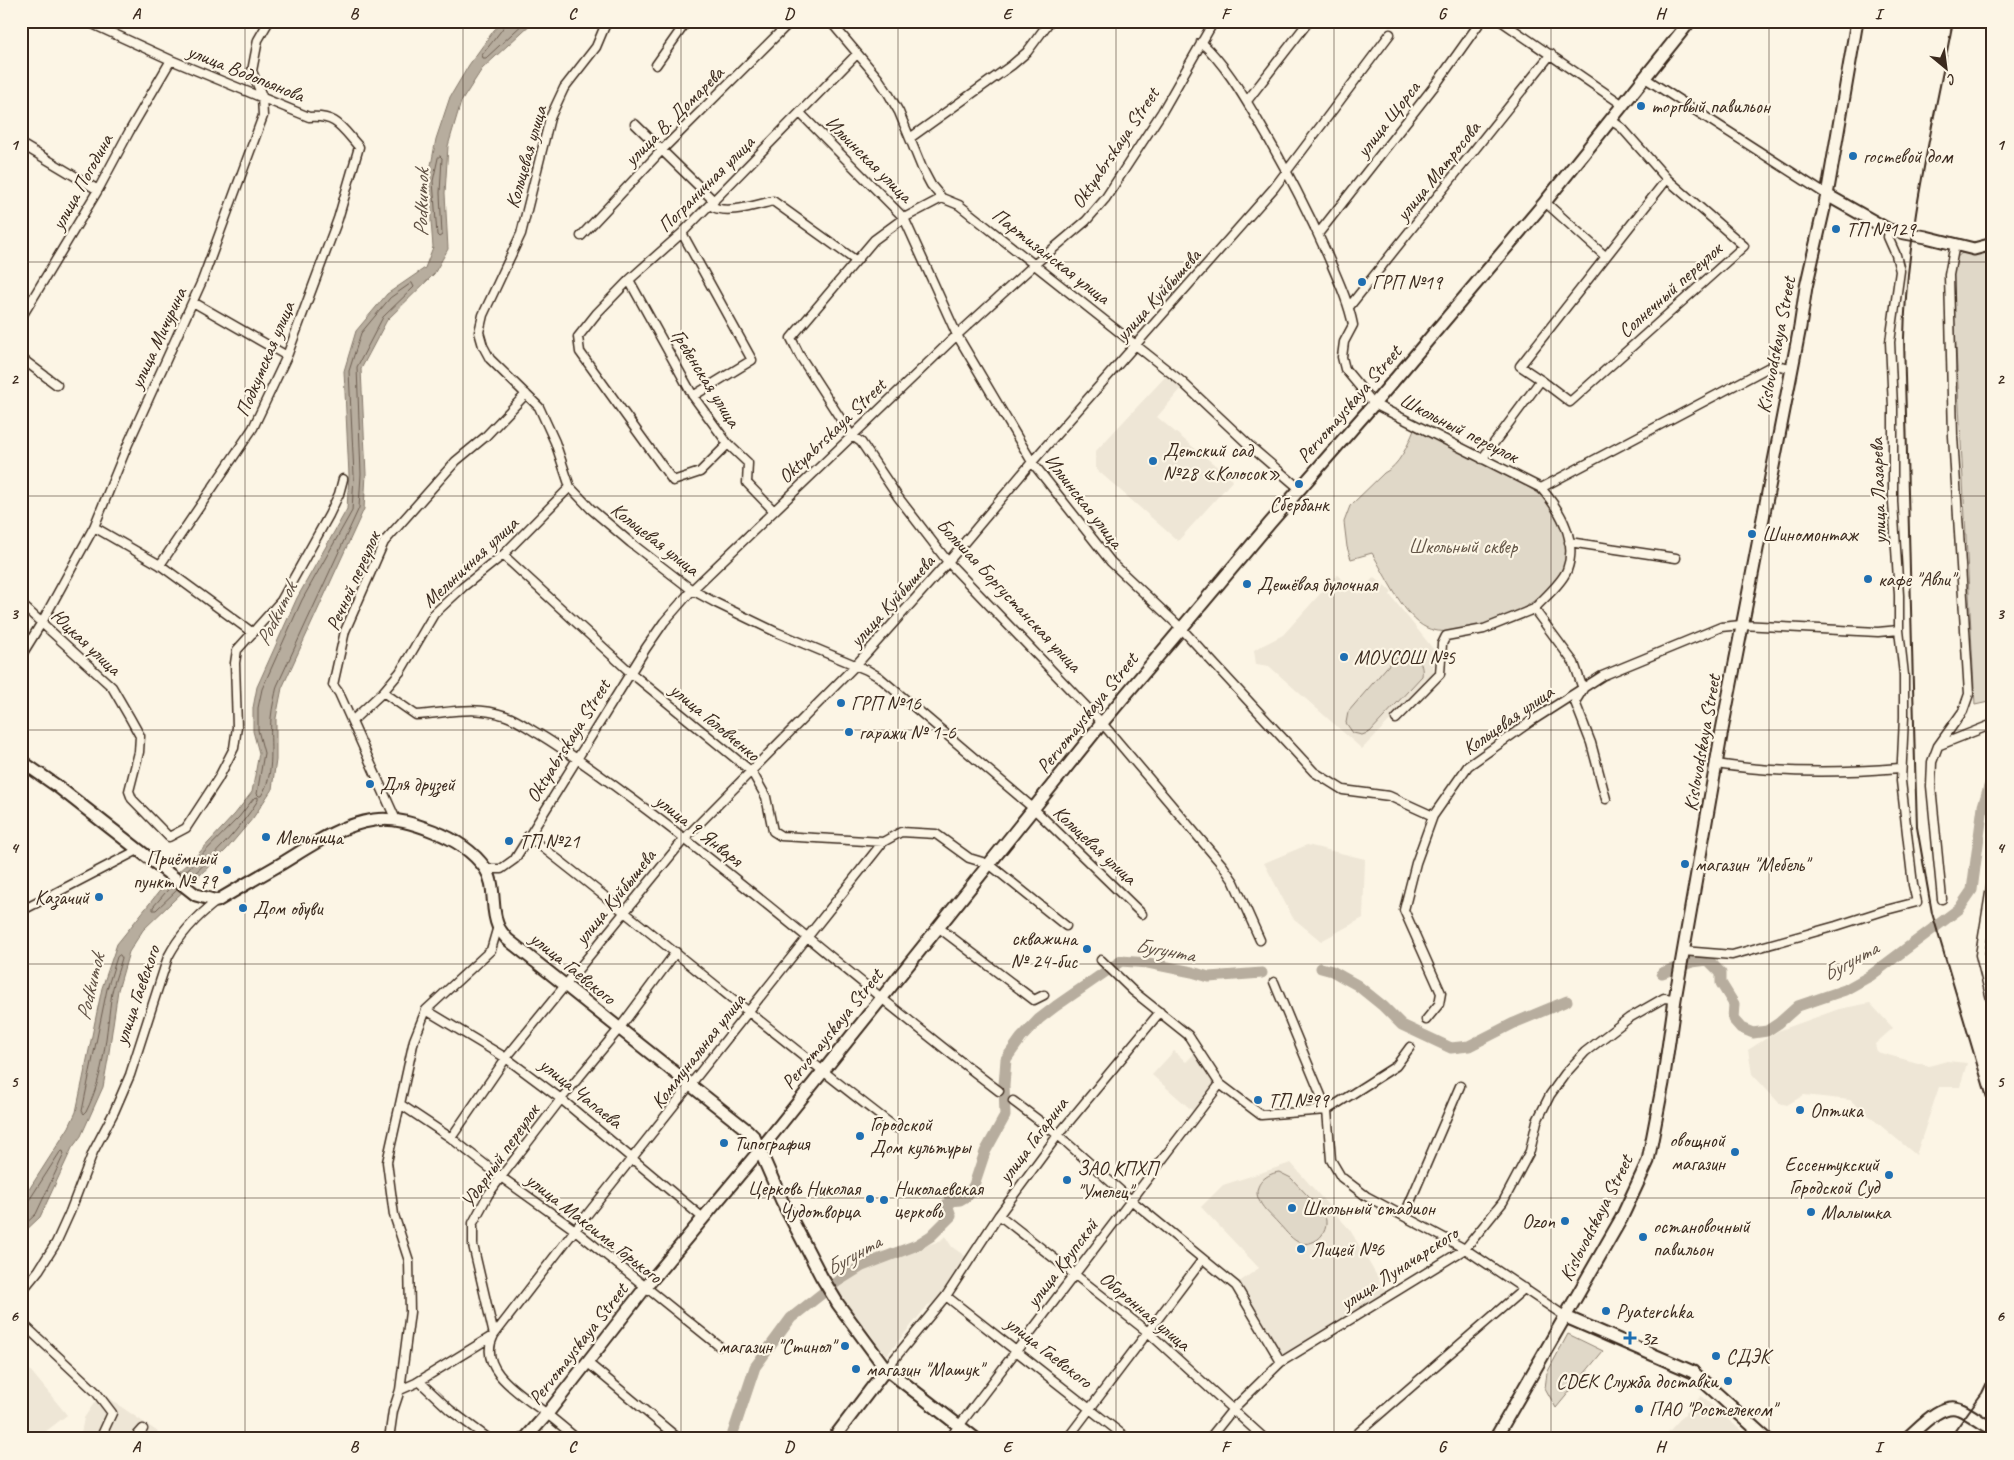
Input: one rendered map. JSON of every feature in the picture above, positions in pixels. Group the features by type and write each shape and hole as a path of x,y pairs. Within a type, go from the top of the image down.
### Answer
{"main road":[{"name":"Pervomayskaya Street","path":"525,1439 588,1363 645,1288 760,1150 1102,723 1545,202 1690,21"},
{"name":"Kislovodskaya Street","path":"1495,1439 1621,1218 1648,1161 1741,625 1792,368 1806,287 1827,195 1857,21"},
{"path":"1827,195 1889,230 1974,249 1993,244"},
{"path":"21,761 57,786 196,895 217,901"},
{"name":"улица Гаевского","path":"217,901 336,832 360,823 376,819 396,820 416,824 455,841 472,852 486,869 492,883 498,926 507,939 747,1130 754,1137 760,1150"},
{"path":"760,1150 772,1181 821,1276 838,1304 886,1369 976,1439"},
{"path":"1566,1317 1693,1372 1767,1439"},
{"name":"улица Гагарина","path":"833,1439 886,1369"},
{"path":"1906,1439 1940,1410 1949,1408 1958,1408 1993,1429"}],"street":[{"name":"улица Водопьянова","path":"86,21 171,60 308,116 324,116 336,121 359,147"},
{"name":"улица Мичурина","path":"21,656 42,622 94,527 132,435 193,302 263,116 262,96 252,71 258,40 269,21"},
{"name":"Кольцевая улица","path":"607,21 596,47 564,88 550,118 521,234 483,315 479,332 490,359 539,407 555,442 570,487 591,509 692,590 776,632 880,677 1033,808 1142,914"},
{"path":"656,65 687,21"},
{"name":"улица В. Домарева","path":"581,236 661,151 791,21"},
{"name":"Партизанская улица","path":"830,21 888,93 899,112 922,168 931,185 942,198 958,205 1136,344 1181,381 1251,447 1300,489"},
{"path":"910,138 1012,65 1026,52 1050,21"},
{"name":"Oktyabrskaya Street","path":"486,869 501,869 515,859 630,672 664,622 692,590 851,435 957,335 1035,264 1086,221 1105,199 1162,112 1214,21"},
{"path":"1247,102 1309,21"},
{"name":"улица Щорса","path":"1318,234 1439,80 1481,21"},
{"path":"1501,21 1623,105"},
{"name":"улица Куйбышева","path":"451,1138 506,1058 684,838 752,772 856,665 948,562 1032,462 1274,188 1390,34"},
{"name":"Школьный переулок","path":"1201,42 1213,53 1247,102 1287,169 1318,234 1349,307 1353,326 1344,342 1342,356 1345,369 1374,404 1541,488"},
{"name":"Пограничная улица","path":"728,444 700,472 673,481 580,352 578,337 597,313 629,280 682,233 857,54"},
{"name":"улица Матросова","path":"1349,307 1551,54"},
{"name":"улица Погодина","path":"21,318 98,190 171,60"},
{"path":"1645,78 1827,195"},
{"name":"Ильинская улица","path":"800,113 904,218 957,335 1032,462 1111,562 1181,628 1314,772 1343,790 1389,796 1433,816"},
{"name":"Солнечный переулок","path":"1611,120 1622,128 1667,179 1744,246 1570,402 1520,366 1667,179"},
{"path":"635,124 660,147 661,151 712,203 715,209 739,208 772,201 855,260"},
{"path":"21,144 98,190"},
{"name":"Подкумская улица","path":"160,565 253,428 287,356 338,219 359,147"},
{"name":"Большая Боргустанская улица","path":"942,198 904,218 874,240 855,260 791,338 800,356 851,435 861,442 904,504 948,562 1102,723 1223,866 1234,882 1260,940"},
{"path":"1545,202 1605,256"},
{"name":"улица Лазарева","path":"1683,952 1732,955 1917,902 1913,885 1900,768 1904,717 1904,675 1899,630 1900,595 1893,502 1893,407 1890,342 1900,271 1896,255 1888,237 1889,230"},
{"path":"682,233 752,360 694,396"},
{"path":"1942,899 1931,786 1932,762 1938,746 1963,711 1969,694 1953,436 1949,275 1955,244"},
{"name":"Гребенская улица","path":"629,280 694,396 728,444 748,463 747,483 773,510"},
{"path":"193,302 287,356"},
{"path":"21,358 57,385"},
{"path":"1396,719 1440,674 1442,644 1446,636 1484,629 1534,609 1566,572 1570,555 1566,526 1560,512 1541,488 1773,365 1792,368"},
{"path":"1482,459 1541,380"},
{"name":"Речной переулок","path":"396,820 339,693 333,686 345,631 384,542 456,461 485,437 526,394"},
{"path":"94,527 160,565 253,633 282,601 340,494 344,479"},
{"name":"Мельничная улица","path":"383,692 400,672 434,614 463,587 503,555 570,487"},
{"path":"1569,542 1676,558"},
{"name":"улица Головченко","path":"503,555 630,672 752,772 766,797 773,831 781,836 883,842 901,832 936,834 969,858 988,864 1066,926"},
{"name":"Юцкая улица","path":"21,604 112,686 140,736 139,752 129,791 132,799 169,837 186,828 218,779 234,748 237,727 237,650 253,633"},
{"path":"1534,609 1574,663 1583,688 1575,702 1591,743 1606,799"},
{"name":"Кольцевая улица","path":"1426,1020 1438,1004 1441,993 1404,910 1416,863 1433,816 1468,766 1530,722 1602,676 1721,627 1741,625 1878,632 1899,630"},
{"path":"352,722 383,692"},
{"name":"улица 9 Января","path":"383,692 416,715 464,709 484,710 507,716 576,758 684,838 880,998 999,1091"},
{"path":"1938,746 1993,724"},
{"path":"1716,764 1802,770 1854,771 1900,768"},
{"path":"528,836 676,952 822,1072 896,1128"},
{"name":"Коммунальная улица","path":"400,1390 419,1381 494,1335 883,842"},
{"path":"21,911 32,907 138,850"},
{"path":"1993,875 1980,955 1993,1007"},
{"name":"улица Гаевского","path":"21,1292 39,1270 56,1243 70,1212 93,1152 114,1112 130,1075 168,957 176,940 189,925 217,901"},
{"path":"389,1439 393,1411 400,1390 410,1312 409,1261 394,1216 387,1162 414,1040 426,1010 491,950 498,926"},
{"path":"938,927 1034,1000 1044,994"},
{"name":"Ударный переулок","path":"577,1439 547,1414 512,1390 498,1372 489,1353 489,1344 494,1335 473,1245 473,1223 488,1195 501,1177 561,1099 620,1030 676,952"},
{"path":"1102,960 1133,992 1188,1035 1220,1084 1261,1115 1327,1110 1396,1066 1410,1047"},
{"path":"1274,982 1327,1110 1331,1160 1341,1177 1366,1196 1465,1249 1566,1317"},
{"name":"улица Луначарского","path":"1209,1439 1234,1409 1281,1362 1465,1249 1503,1202 1530,1151 1537,1121 1550,1094 1565,1074 1585,1052 1629,1018 1664,998 1675,999"},
{"name":"улица Чапаева","path":"426,1010 506,1058 561,1099 703,1218"},
{"name":"улица Гагарина","path":"886,1369 946,1296 999,1215 1058,1135 1160,1012"},
{"name":"улица Крупской","path":"949,1439 1220,1084"},
{"path":"1404,1216 1460,1086"},
{"path":"1013,1101 1058,1135 1131,1200 1236,1286 1281,1362"},
{"name":"улица Максима Горького","path":"400,1104 451,1138 501,1177 575,1230 719,1346"},
{"name":"Оборонная улица","path":"999,1215 1149,1333 1265,1439"},
{"path":"1067,1439 1149,1333 1203,1259"},
{"path":"1350,1439 1525,1288"},
{"name":"улица Гаевского","path":"946,1296 1128,1439"},
{"path":"21,1322 96,1392 112,1413 100,1439"},
{"path":"588,1363 679,1439"},
{"path":"419,1381 450,1410 489,1439"},
{"path":"134,1439 143,1429"}],"shaded area":[{"name":"Детский сад №28 «Колосок»","path":"1166,376 1181,389 1157,417 1233,480 1178,541 1096,469 1095,452"},
{"name":"МОУСОШ №5","path":"1337,575 1359,594 1374,577 1392,592 1390,595 1434,650 1433,676 1362,749 1269,666 1256,664 1254,650 1283,635"},
{"path":"1307,845 1365,859 1363,918 1321,941 1293,918 1264,863"},
{"path":"1870,1003 1893,1028 1875,1044 1877,1052 1929,1066 1947,1061 1967,1063 1960,1087 1939,1087 1916,1155 1850,1100 1804,1095 1787,1105 1779,1103 1752,1074 1748,1050 1778,1031 1839,1009"},
{"path":"1174,1051 1186,1062 1197,1051 1218,1083 1194,1112 1152,1075"},
{"name":"Лицей №6","path":"1291,1163 1350,1230 1388,1295 1283,1356 1238,1283 1259,1268 1201,1207 1223,1185"},
{"path":"945,1236 952,1247 968,1258 935,1302 928,1305 887,1355 875,1344 876,1342 870,1333 841,1302 830,1287 858,1258 879,1251 905,1252 940,1241"},
{"path":"30,1370 67,1415 36,1439 28,1439 21,1431 21,1381"},
{"path":"101,1393 158,1432 153,1439 80,1439 84,1418"},
{"path":"1701,1396 1751,1439 1662,1439"}],"green space":[{"path":"1993,251 1993,701 1975,705 1952,274 1956,258 1962,253"},
{"name":"Школьный сквер","path":"1414,430 1535,491 1551,504 1559,519 1567,546 1566,564 1563,572 1544,593 1505,619 1482,627 1462,631 1443,631 1427,628 1419,623 1403,605 1372,553 1351,559 1347,547 1344,522 1350,506 1399,460"},
{"path":"1403,654 1412,655 1418,659 1422,667 1422,676 1370,732 1362,735 1353,733 1346,723 1348,712 1392,661"},
{"name":"Школьный стадион","path":"1279,1172 1291,1178 1324,1213 1326,1221 1325,1230 1314,1241 1304,1244 1295,1240 1260,1202 1257,1192 1260,1182 1268,1176"},
{"path":"1568,1334 1603,1351 1556,1408 1545,1388 1547,1373"}],"water":[{"path":"504,21 534,21 482,69 461,102 448,146 445,193 448,249 434,274 387,320 361,369 366,474 364,509 282,688 276,718 276,760 272,789 253,818 226,850 143,930 129,952 118,990 103,1087 81,1136 72,1148 40,1217 21,1235 21,1202 69,1127 76,1112 102,988 117,944 166,883 198,854 235,814 252,792 259,753 253,731 253,708 257,687 297,598 347,509 349,475 344,371 356,331 387,294 425,268 433,247 428,181 436,139 450,97 469,65 494,30"}],"waterway":[{"name":"Бугунта","path":"1662,973 1692,962 1708,960 1721,973 1721,983 1734,1004 1733,1019 1741,1028 1753,1033 1767,1031 1798,1006 1845,990 1870,976 1959,909 1972,890 1983,806 1993,774"},
{"name":"Бугунта","path":"731,1439 755,1367 791,1318 838,1281 862,1266 917,1245 931,1236 951,1216 947,1204 949,1201 960,1200 967,1196 974,1185 985,1152 1005,1116 1004,1085 1006,1059 1021,1038 1039,1019 1121,961 1148,963 1209,977 1262,973"},
{"name":"Бугунта","path":"1321,968 1332,971 1357,985 1383,1006 1402,1025 1451,1048 1469,1046 1514,1023 1567,1001"}],"railway":[{"path":"1953,21 1915,219 1906,298 1904,338 1917,827 1932,913 1993,1118"},
{"path":"1949,1439 1982,1393 1993,1370"}],"place":[{"name":"торгвый павильон","path":"1641,106"},
{"name":"гостевой дом","path":"1853,156"},
{"name":"ТП №129","path":"1836,229"},
{"name":"ГРП №19","path":"1362,282"},
{"name":"Детский сад №28 «Колосок»","path":"1153,461"},
{"name":"Сбербанк","path":"1299,484"},
{"name":"Шиномонтаж","path":"1752,534"},
{"name":"кафе \"Авли\"","path":"1868,579"},
{"name":"Дешёвая булочная","path":"1247,584"},
{"name":"МОУСОШ №5","path":"1344,657"},
{"name":"ГРП №16","path":"841,703"},
{"name":"гаражи № 1-6","path":"849,732"},
{"name":"Для друзей","path":"370,784"},
{"name":"Мельница","path":"266,837"},
{"name":"ТП №21","path":"509,841"},
{"name":"магазин \"Мебель\"","path":"1685,864"},
{"name":"Приёмный пункт № 79","path":"227,870"},
{"name":"Казачий","path":"99,897"},
{"name":"Дом обуви","path":"243,908"},
{"name":"скважина № 24-бис","path":"1087,949"},
{"name":"ТП №99","path":"1258,1100"},
{"name":"Оптика","path":"1800,1110"},
{"name":"Городской Дом культуры","path":"860,1136"},
{"name":"Типография","path":"724,1143"},
{"name":"овощной магазин","path":"1735,1152"},
{"name":"Ессентукский Городской Суд","path":"1889,1175"},
{"name":"ЗАО КПХП \"Умелец\"","path":"1067,1180"},
{"name":"Церковь Николая Чудотворца","path":"870,1199"},
{"name":"Николаевская церковь","path":"884,1200"},
{"name":"Школьный стадион","path":"1292,1208"},
{"name":"Малышка","path":"1811,1212"},
{"name":"Ozon","path":"1565,1221"},
{"name":"остановочный павильон","path":"1643,1237"},
{"name":"Лицей №6","path":"1301,1249"},
{"name":"Pyaterchka","path":"1606,1311"},
{"name":"3z","path":"1630,1338"},
{"name":"магазин \"Стинол\"","path":"845,1346"},
{"name":"СДЭК","path":"1716,1356"},
{"name":"магазин \"Машук\"","path":"856,1369"},
{"name":"CDEK Служба доставки","path":"1728,1381"},
{"name":"ПАО \"Ростелеком\"","path":"1639,1409"}],"water label":[{"name":"Podkumok","path":"421,203"},
{"name":"Podkumok","path":"276,614"},
{"name":"Podkumok","path":"90,987"}]}
